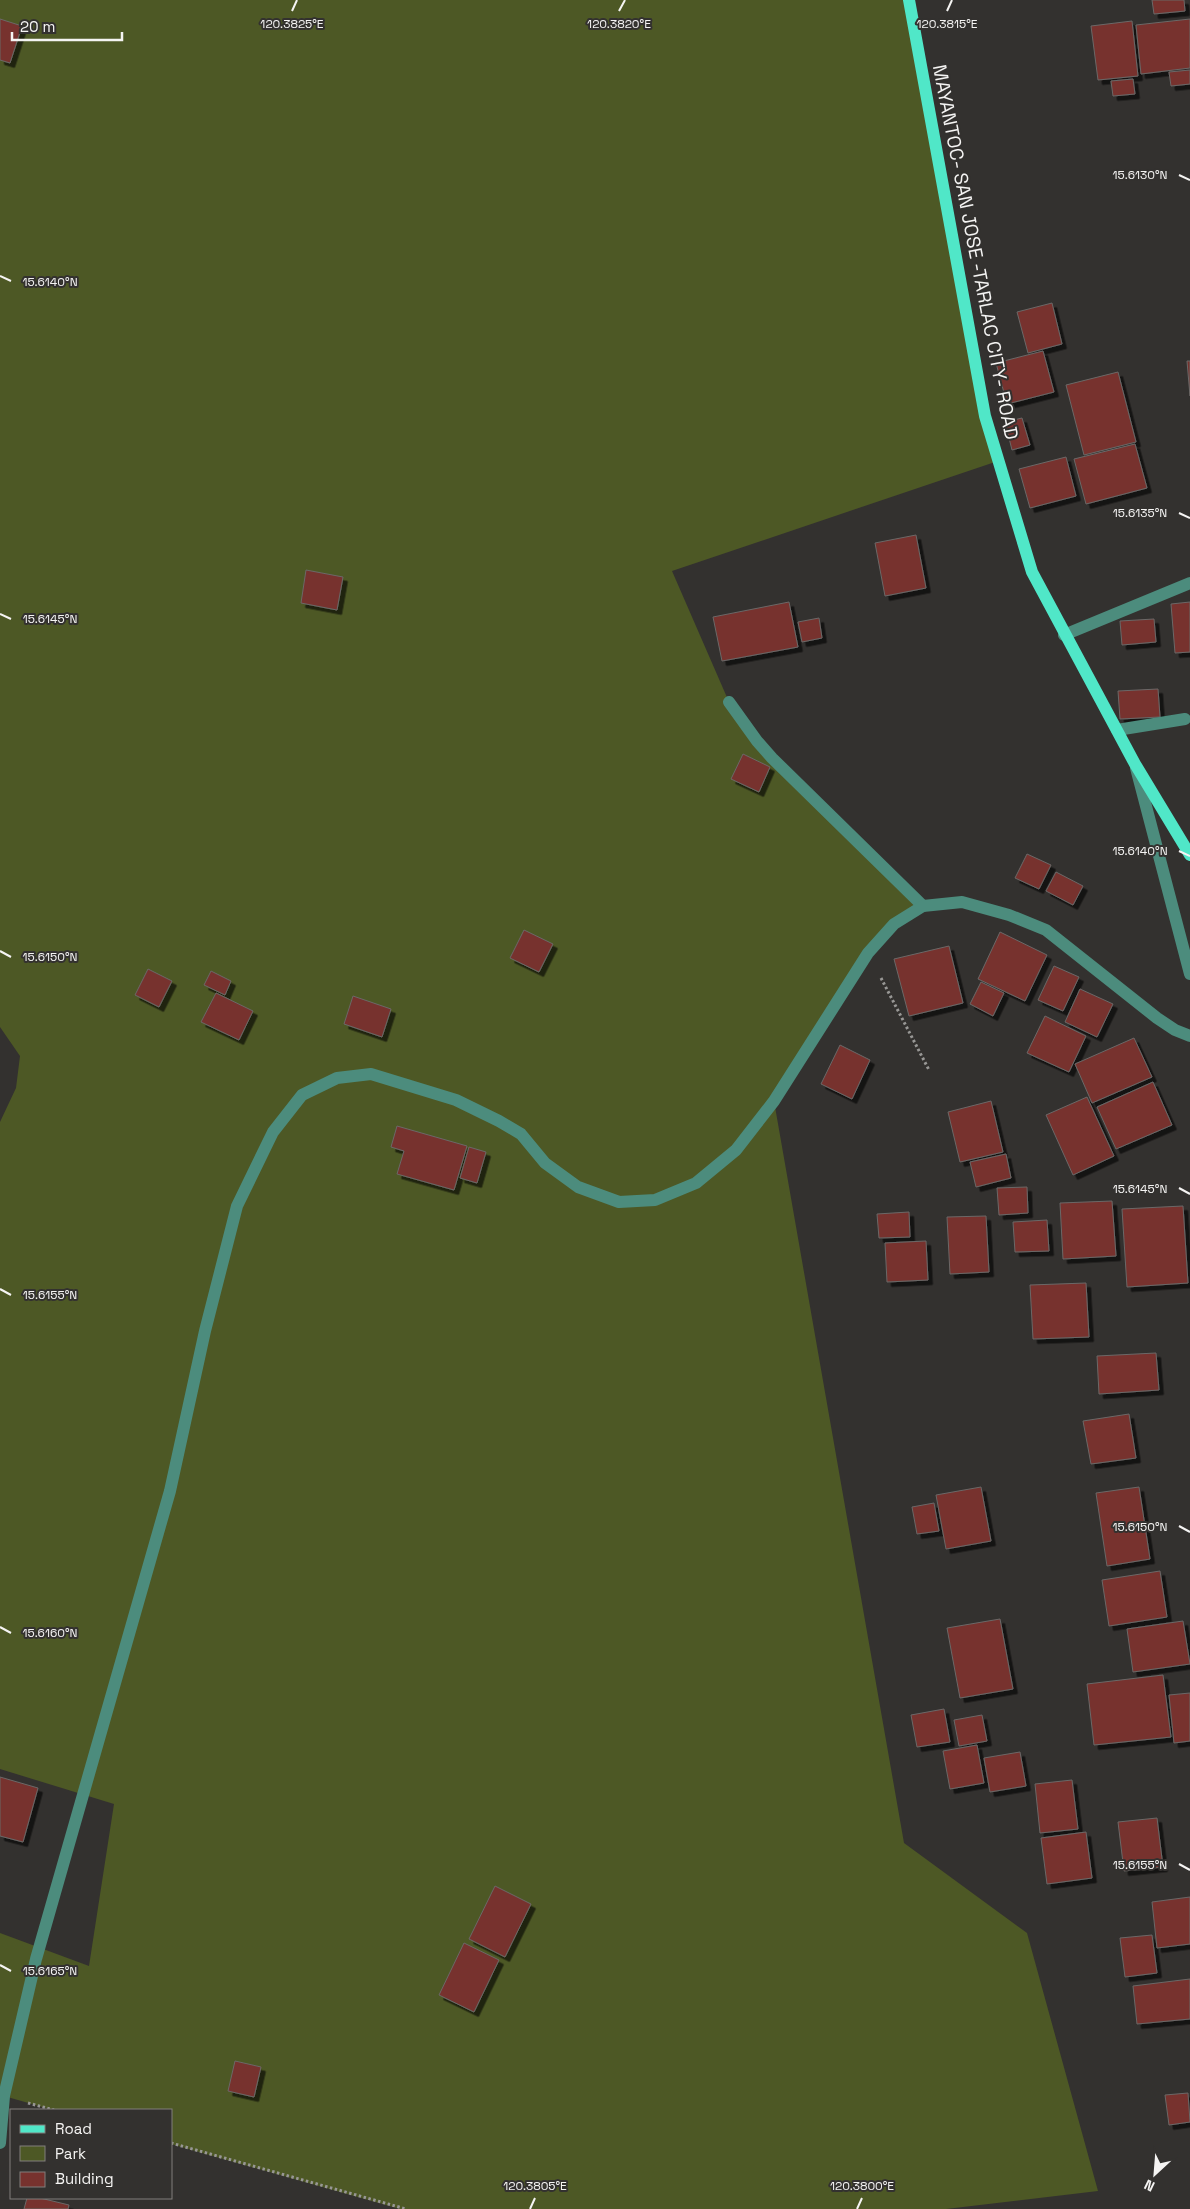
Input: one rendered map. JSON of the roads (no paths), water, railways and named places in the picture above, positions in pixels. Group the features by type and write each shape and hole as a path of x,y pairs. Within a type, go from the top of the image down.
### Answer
{"main road":[{"name":"MAYANTOC- SAN JOSE -TARLAC CITY- ROAD","path":"909,0 985,416 1032,572 1064,635 1135,764 1190,855"}],"street":[{"path":"1064,635 1190,583"},
{"path":"729,702 756,741 772,758 924,906"},
{"path":"1117,730 1185,719"},
{"path":"1135,764 1190,974"},
{"path":"0,2143 4,2096 36,1959 170,1491 205,1331 237,1206 274,1132 302,1095 337,1078 371,1074 456,1100 499,1121 521,1134 545,1163 578,1187 620,1202 655,1200 696,1182 736,1150 774,1101 868,953 894,924 924,906 962,902 1009,915 1046,930 1157,1018 1175,1030 1190,1036"}]}
